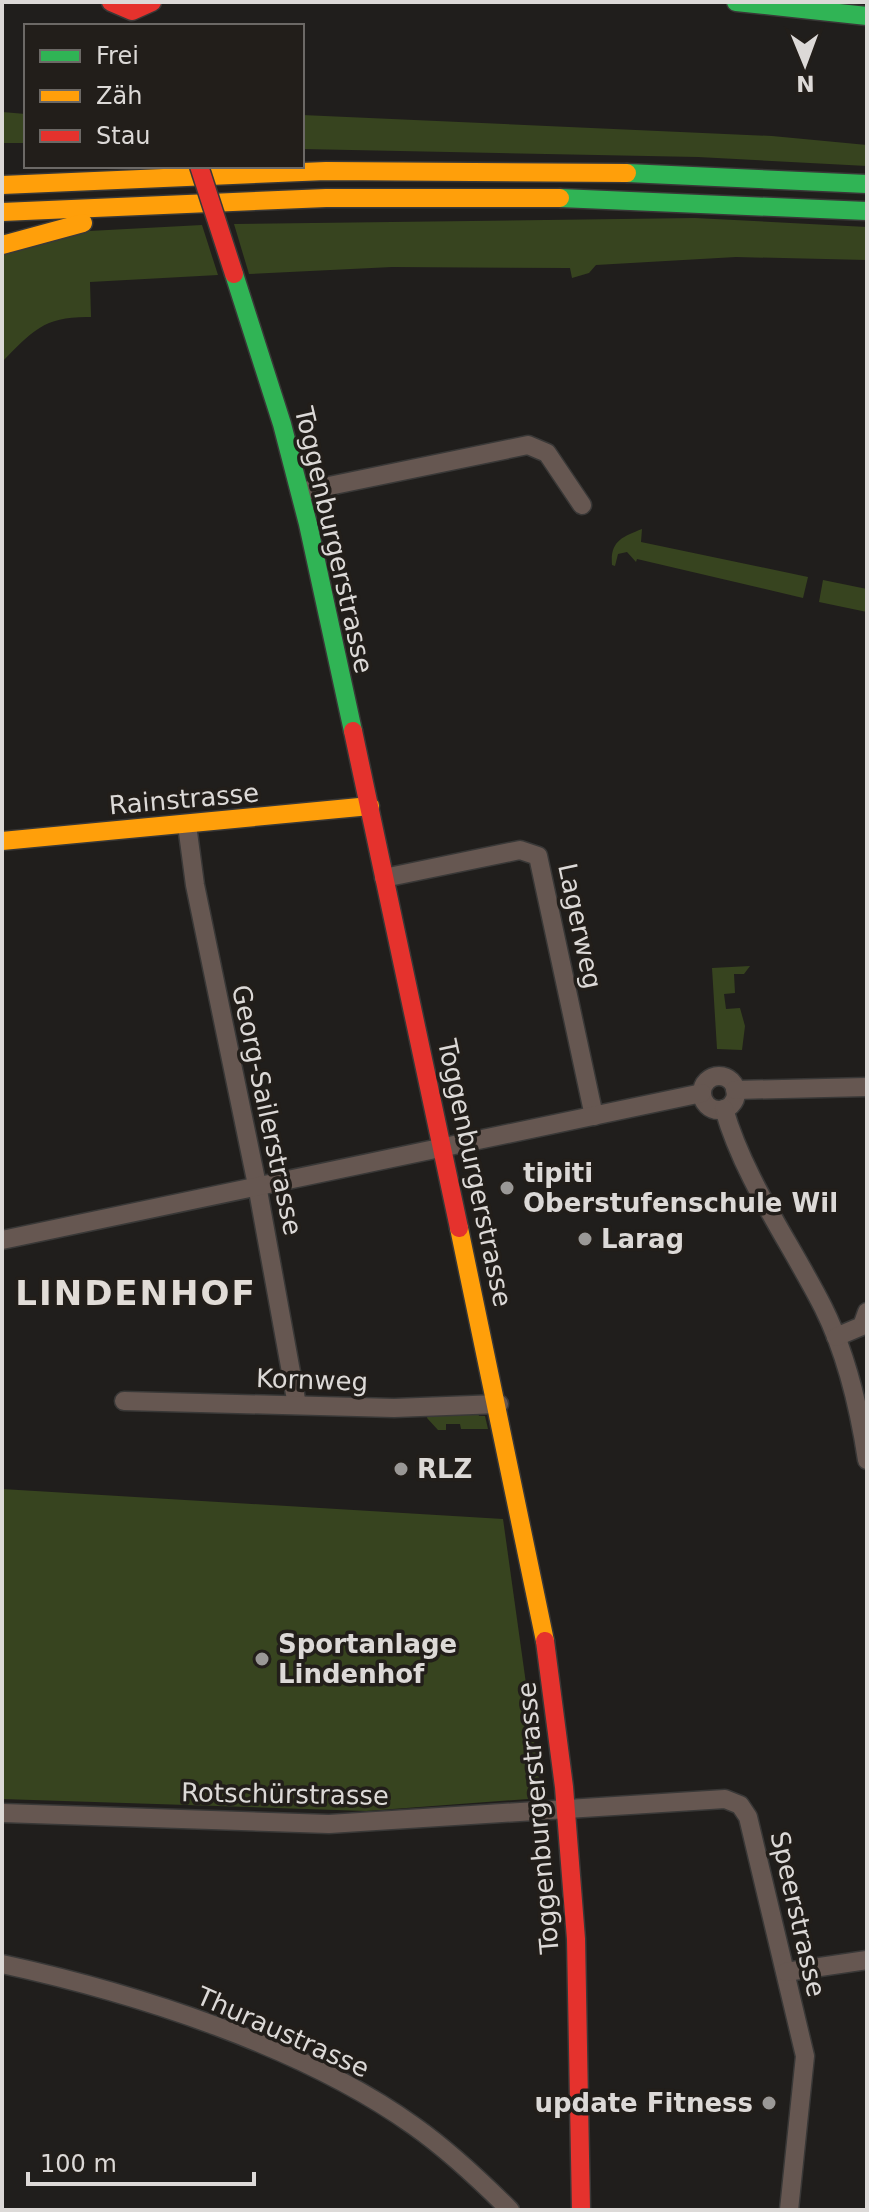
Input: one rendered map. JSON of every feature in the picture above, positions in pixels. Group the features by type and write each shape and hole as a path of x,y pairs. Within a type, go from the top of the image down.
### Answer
{"main road":[{"path":"118,6 139,10 152,2 157,24"},
{"path":"736,2 867,16"},
{"path":"118,6 135,24"},
{"path":"2,167 167,177"},
{"name":"Toggenburgerstrasse","path":"200,168 300,492 499,1404 543,1625 568,1809 580,2035 581,2210"},
{"path":"2,185 167,177 528,171 867,184"},
{"path":"2,245 44,231 94,221 277,198"},
{"path":"2,212 277,198 603,198 867,211"},
{"name":"Rainstrasse","path":"2,841 370,806"}],"street":[{"path":"300,492 528,445 547,453 582,505"},
{"name":"Georg-Sailerstrasse","path":"187,825 195,885 257,1185 297,1405"},
{"name":"Lagerweg","path":"384,878 520,850 538,856 594,1116"},
{"path":"717,1076 730,1081 735,1090 732,1103 724,1109 709,1106 702,1093 708,1080 717,1076"},
{"path":"735,1090 867,1087"},
{"path":"2,1240 702,1093"},
{"path":"724,1109 743,1159 836,1337 852,1382 867,1460"},
{"path":"836,1337 862,1326 867,1312"},
{"name":"Kornweg","path":"124,1401 394,1408 499,1404"},
{"name":"Speerstrasse","path":"568,1809 725,1799 740,1805 748,1817 805,2056 789,2210"},
{"name":"Rotschürstrasse","path":"2,1813 329,1824 568,1809"},
{"path":"786,1972 867,1960"},
{"name":"Thuraustrasse","path":"2,1964 148,2003 294,2060 413,2125 510,2210"}],"green space":[{"path":"2,112 24,114 24,143 2,143"},
{"path":"304,115 772,136 867,145 867,166 698,157 304,149"},
{"path":"695,218 867,227 867,260 736,257 596,265 589,273 572,278 570,268 392,267 249,274 234,224"},
{"path":"202,225 218,275 90,282 91,317 62,319 41,327 2,362 2,255 89,231"},
{"path":"642,529 641,542 808,577 803,598 637,559 636,562 627,552 618,554 615,566 612,565 615,545"},
{"path":"823,580 867,589 867,612 819,602"},
{"path":"750,966 744,974 734,974 735,993 724,994 726,1009 740,1008 745,1026 742,1050 717,1049 712,968"},
{"path":"477,1409 479,1416 485,1416 488,1429 461,1429 460,1424 446,1424 446,1430 438,1430 427,1418 428,1411"},
{"name":"Sportanlage Lindenhof","path":"2,1489 503,1519 542,1798 366,1811 2,1799"}],"traffic: fast":[{"path":"736,2 867,16"},
{"path":"627,173 867,184"},
{"path":"560,198 867,211"},
{"path":"234,274 282,424 308,524 353,731"}],"traffic: slow":[{"path":"2,185 326,171 627,173"},
{"path":"2,212 326,198 560,198"},
{"path":"2,245 83,223"},
{"path":"2,841 370,806"},
{"path":"459,1228 545,1641"}],"traffic: jam":[{"path":"111,2 132,11 152,2"},
{"path":"200,168 234,274"},
{"path":"353,731 459,1228"},
{"path":"545,1641 564,1787 576,1939 581,2210"}],"place":[{"name":"tipiti Oberstufenschule Wil","path":"507,1188"},
{"name":"Larag","path":"585,1239"},
{"name":"RLZ","path":"401,1469"},
{"name":"Sportanlage Lindenhof","path":"262,1659"},
{"name":"update Fitness","path":"769,2103"}],"district":[{"name":"LINDENHOF","path":"136,1293"}]}
